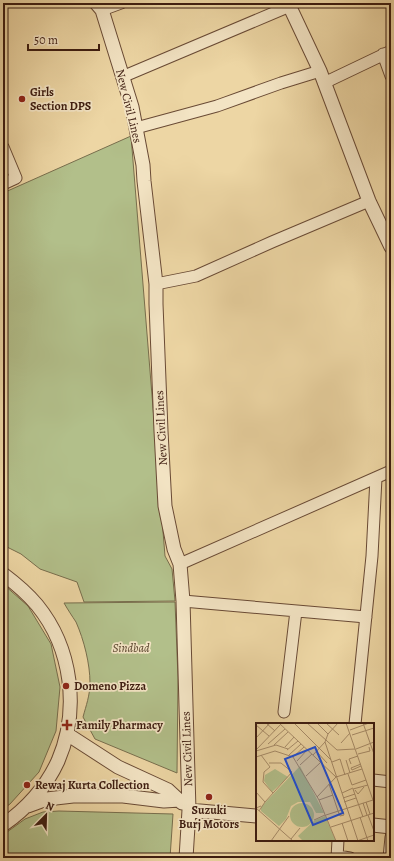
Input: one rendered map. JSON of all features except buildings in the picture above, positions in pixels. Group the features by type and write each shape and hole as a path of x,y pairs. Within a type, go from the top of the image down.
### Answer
{"street":[{"path":"99,7 121,3"},
{"path":"122,77 289,4 322,77 369,201 391,247"},
{"name":"New Civil Lines","path":"99,7 132,108 143,165 156,284 160,431 165,506 174,549 180,564 183,601 189,810 186,858"},
{"path":"136,128 217,106 281,83 322,77 387,52 391,76"},
{"path":"3,147 16,178 3,184"},
{"path":"156,284 196,276 369,201"},
{"path":"180,564 391,471"},
{"path":"355,723 372,556 376,478"},
{"path":"3,574 22,589 50,624 60,645 67,666 70,689 70,712 67,734 58,761 44,785 26,807 3,825"},
{"path":"183,601 365,619"},
{"path":"284,712 296,611"},
{"path":"67,734 118,767 168,790 189,810 256,816"},
{"path":"374,780 391,782"},
{"path":"26,807 47,799 73,796 123,796 164,801 180,800"},
{"path":"374,825 391,827"},
{"path":"389,858 391,837"},
{"path":"338,841 337,857 350,858"}],"green space":[{"path":"131,136 165,556 172,569 175,601 84,602 77,582 40,569 21,554 3,545 3,193"},
{"path":"3,584 28,606 51,644 60,687 56,731 39,772 10,804 3,809"},
{"name":"Sindbad","path":"175,602 178,678 177,773 95,739 83,717 90,687 90,676 86,652 82,636 76,622 64,603"},
{"path":"59,811 173,814 170,858 3,858 3,835 25,819 43,812"}],"place":[{"name":"Girls Section DPS","path":"22,99"},
{"name":"Domeno Pizza","path":"66,686"},
{"name":"Family Pharmacy","path":"67,725"},
{"name":"Rewaj Kurta Collection","path":"27,785"},
{"name":"Suzuki Burj Motors","path":"209,797"}]}
